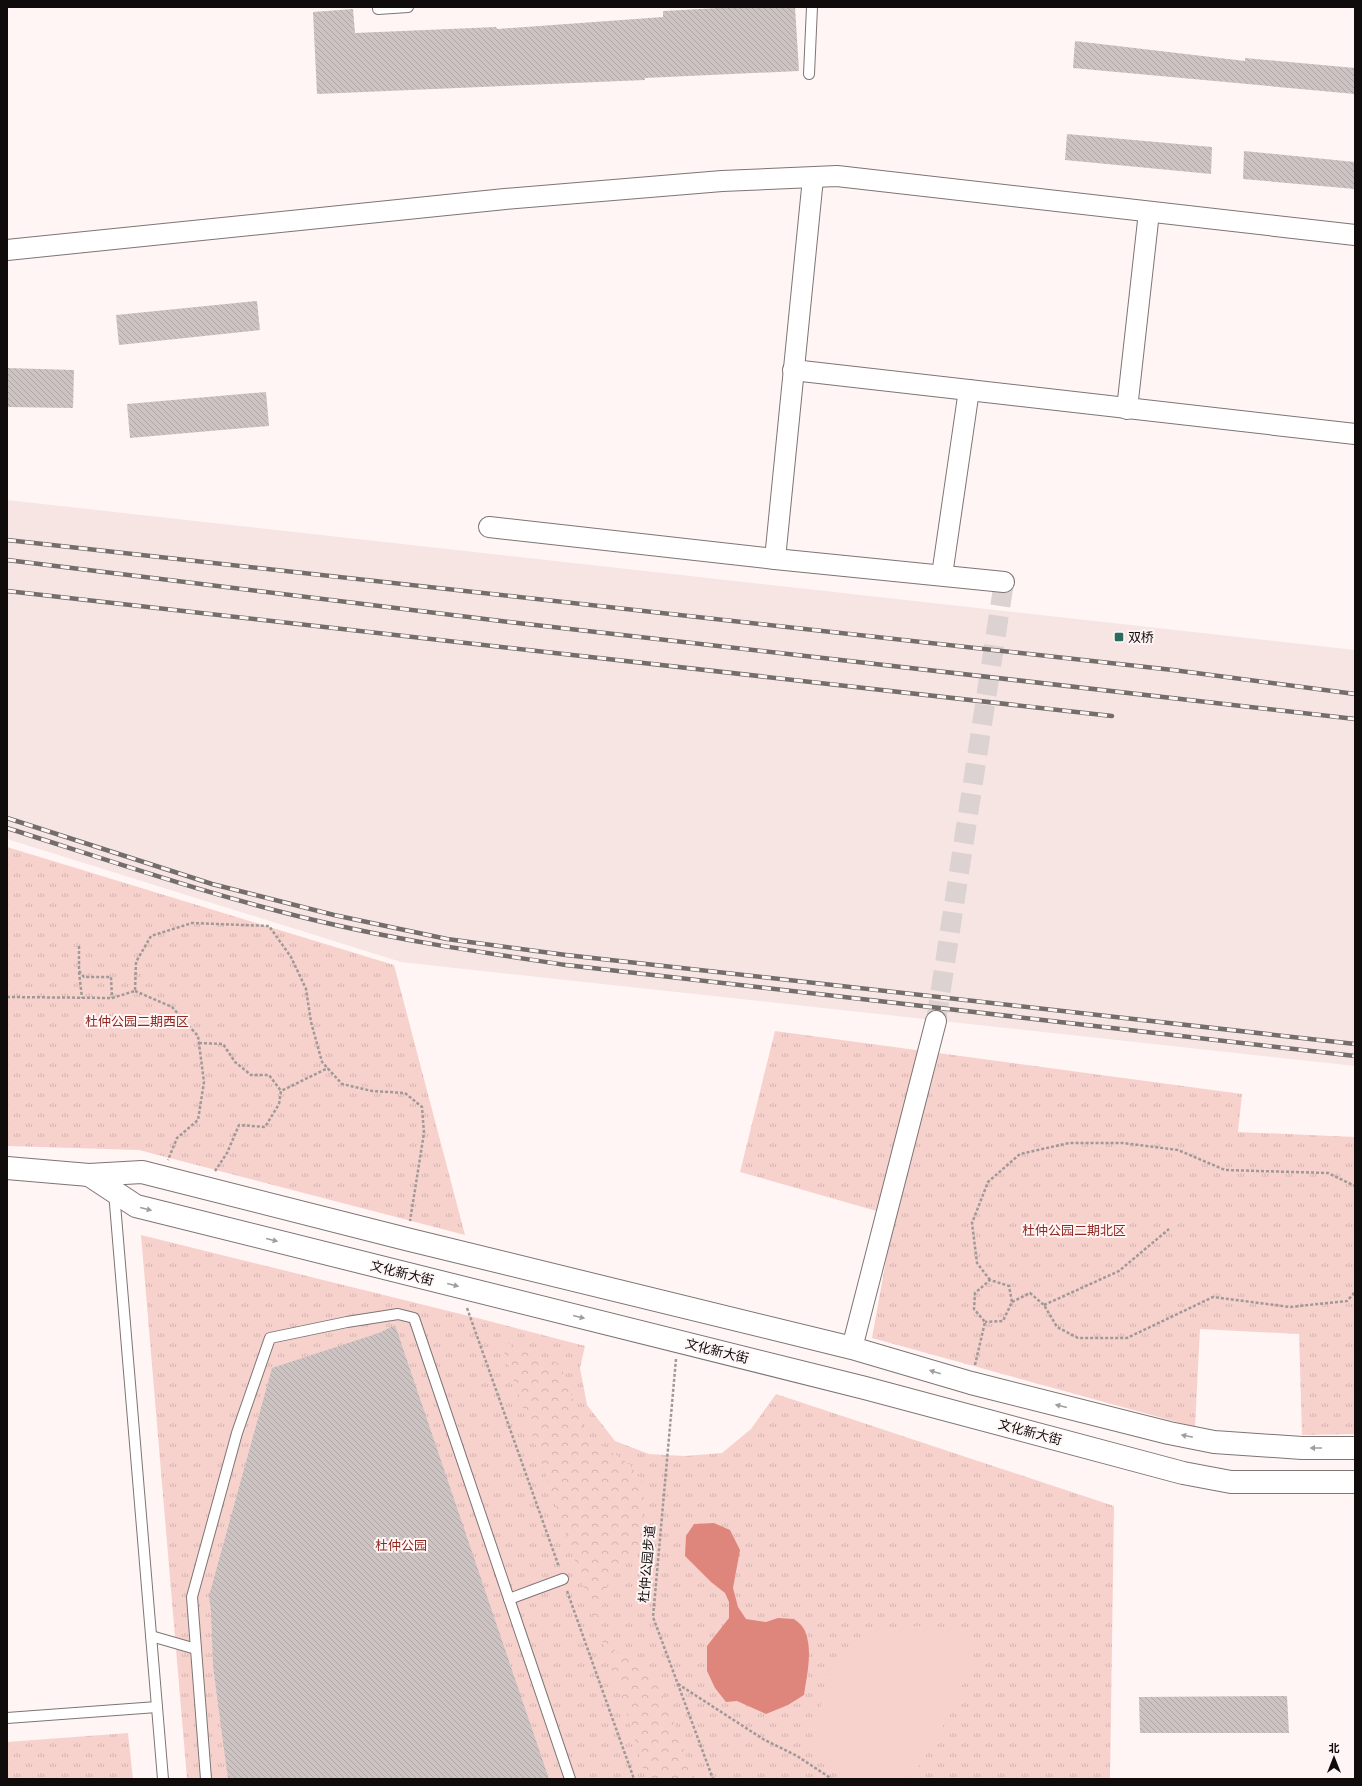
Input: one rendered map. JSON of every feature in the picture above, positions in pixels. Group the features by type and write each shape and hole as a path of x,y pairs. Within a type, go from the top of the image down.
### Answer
{"street":[{"path":"7,250 505,199 722,181 837,176 1355,235"},
{"path":"775,559 813,178"},
{"path":"1127,409 1148,212"},
{"path":"793,370 1355,434"},
{"path":"942,575 969,390"},
{"path":"489,527 775,559 1004,582"},
{"path":"852,1348 936,1021"},
{"name":"文化新大街","path":"7,1168 89,1175 142,1172 406,1239 852,1348 971,1383 1142,1426 1214,1442 1302,1448 1355,1448"},
{"name":"文化新大街","path":"89,1175 136,1206 865,1388 1183,1474 1231,1482 1355,1482"}],"lane":[{"path":"378,7 378,9 408,7"},
{"path":"809,74 812,7"},
{"path":"114,1192 163,1779"},
{"path":"206,1779 192,1597 237,1433 270,1338 347,1322 398,1314 414,1318 570,1779"},
{"path":"509,1599 563,1578"},
{"path":"151,1636 196,1649"},
{"path":"7,1718 157,1707"}],"path":[{"path":"135,991 136,962 151,936 192,922 269,926 290,957 306,990 311,1022 322,1062 342,1084 372,1091 405,1093 422,1107 424,1133 406,1239"},
{"path":"79,946 79,971 82,998"},
{"path":"79,971 84,978 111,978 112,998"},
{"path":"7,997 112,998 135,991 172,1007 198,1036 204,1082 198,1120 177,1138 166,1165 181,1182"},
{"path":"199,1043 223,1044 235,1062 251,1075 269,1075 281,1091 279,1104 265,1127 239,1125 228,1153 211,1176"},
{"path":"281,1091 328,1068"},
{"path":"1012,1302 1008,1286 990,1280 977,1263 972,1223 988,1182 1020,1154 1069,1143 1123,1143 1178,1150 1225,1170 1328,1173 1355,1186"},
{"path":"1044,1305 1118,1271 1160,1239 1170,1229"},
{"path":"985,1322 974,1309 976,1293 990,1280"},
{"path":"459,1287 634,1779"},
{"path":"985,1322 1003,1321 1012,1302 1030,1293 1044,1305 1057,1327 1078,1338 1127,1338 1213,1298 1290,1307 1347,1301 1355,1292"},
{"path":"971,1383 985,1322"},
{"name":"杜仲公园步道","path":"677,1341 652,1617 713,1779"},
{"path":"677,1684 763,1738 797,1756 832,1779"}],"shaded area":[{"path":"7,500 1355,650 1355,1066 401,962 7,839"},
{"path":"714,1523 730,1530 740,1550 733,1588 738,1607 746,1619 766,1622 778,1618 794,1619 803,1627 807,1638 809,1646 809,1663 804,1695 788,1705 766,1714 737,1701 726,1702 715,1688 707,1671 707,1646 729,1618 729,1602 725,1593 711,1582 685,1556 686,1536 694,1524"}],"green space":[{"name":"杜仲公园二期西区","path":"7,847 394,965 465,1235 139,1150 7,1146"},
{"name":"杜仲公园二期北区","path":"775,1031 1242,1094 1238,1132 1355,1137 1355,1434 1302,1435 1299,1334 1200,1329 1195,1427 872,1338 894,1216 740,1172"},
{"name":"杜仲公园","path":"141,1235 585,1346 580,1368 587,1405 615,1441 649,1454 685,1456 722,1453 751,1429 776,1394 1114,1506 1110,1779 187,1779"},
{"path":"500,1340 560,1364 586,1434 629,1464 645,1485 639,1552 609,1579 599,1619 615,1651 642,1662 661,1689 695,1779 646,1779 628,1717"},
{"path":"907,1626 951,1627 975,1642 957,1702 920,1765 905,1779 846,1779 826,1761 812,1736 833,1665 870,1635"},
{"path":"128,1733 133,1779 7,1779 7,1742"}],"building":[{"path":"737,7 795,7 799,71 645,78 645,80 317,94 313,12 353,9 355,33 496,27 497,29 663,17 663,11"},
{"path":"1075,41 1245,61 1245,58 1355,68 1355,94 1073,68"},
{"path":"1067,134 1212,147 1211,174 1065,160"},
{"path":"1244,151 1355,162 1355,189 1243,179"},
{"path":"257,301 260,330 119,345 116,315"},
{"path":"7,368 74,370 73,408 7,407"},
{"path":"266,392 269,426 130,438 127,404"},
{"path":"395,1325 549,1779 228,1779 213,1666 209,1596 272,1368 379,1333"},
{"path":"1287,1696 1289,1733 1140,1733 1139,1697"}],"tunnel":[{"path":"936,1021 1004,582"}],"railway":[{"path":"7,540 1173,670 1355,694"},
{"path":"7,560 509,622 1355,719"},
{"path":"7,591 1112,716"},
{"path":"7,818 212,884 334,915 447,939 566,955 1355,1044"},
{"path":"7,828 208,892 331,924 448,947 566,965 1355,1056"}],"place":[{"name":"双桥","path":"1119,637"}]}
